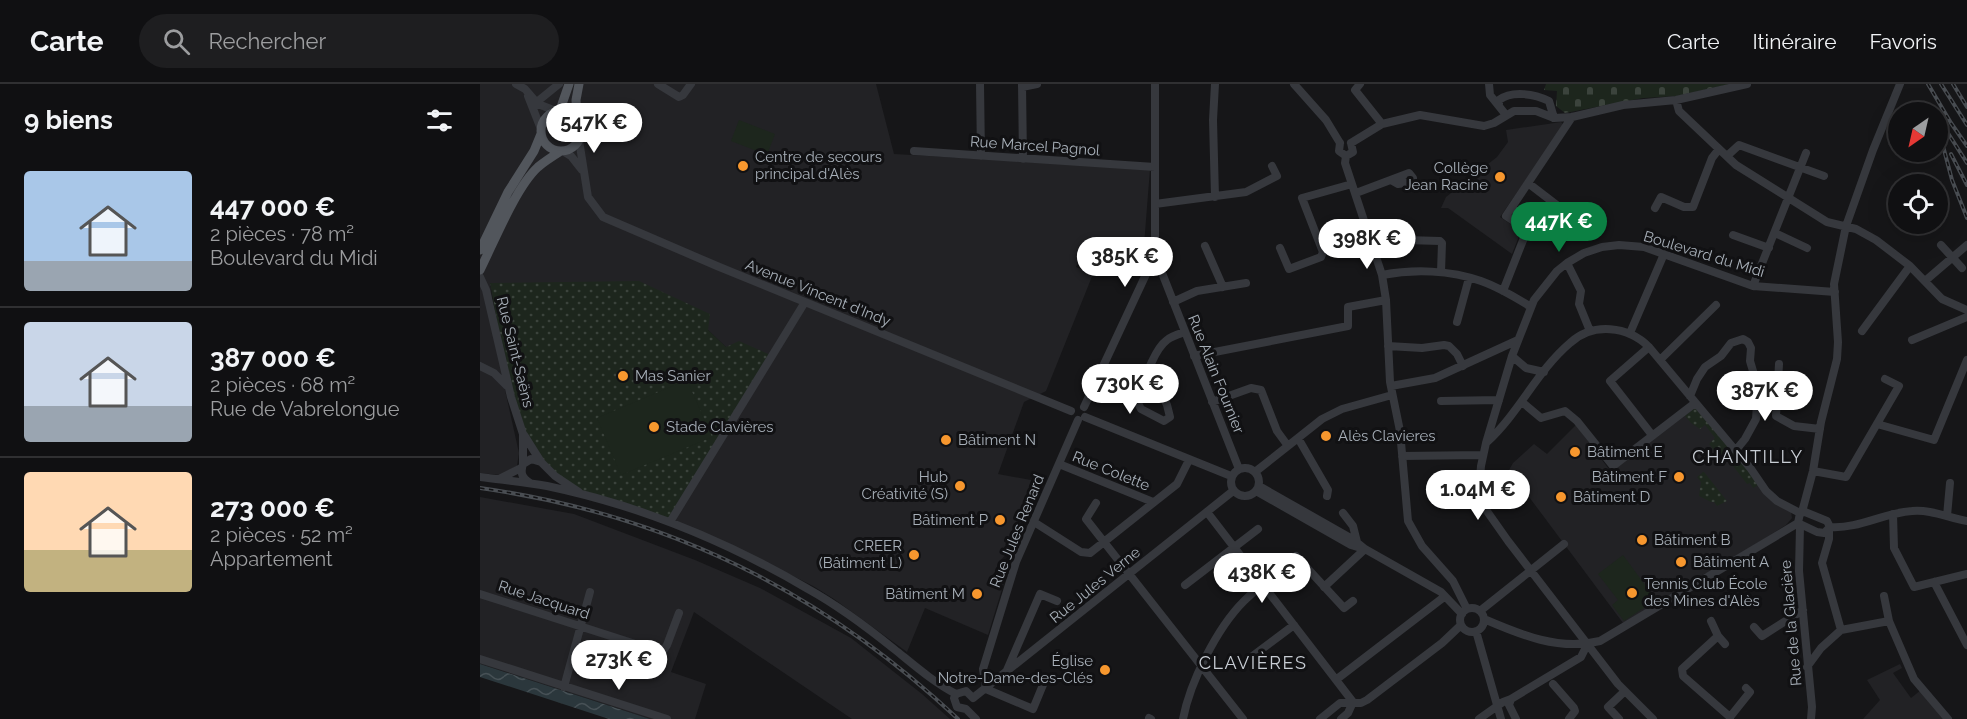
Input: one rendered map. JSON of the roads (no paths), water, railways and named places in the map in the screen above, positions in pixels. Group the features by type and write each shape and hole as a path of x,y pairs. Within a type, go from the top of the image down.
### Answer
{"main road":[{"path":"480,270 508,192 534,151 544,120 558,111 569,84"},
{"path":"480,250 491,239 538,167 562,151 572,148 579,140 582,129 577,118 576,99 579,84"},
{"path":"558,111 573,114 577,118"},
{"path":"541,132 548,146 562,151"}],"street":[{"path":"516,84 525,89 549,92"},
{"path":"539,105 538,101 559,84"},
{"path":"658,84 679,97 691,84"},
{"path":"980,84 981,156"},
{"path":"1023,159 1022,86 1037,84"},
{"path":"1082,419 1086,413 1084,407 1155,255 1155,84"},
{"path":"1215,84 1213,120 1215,197"},
{"path":"1294,84 1326,120 1340,143 1338,151 1346,156"},
{"path":"1360,84 1355,90 1382,123"},
{"path":"1489,84 1490,95 1506,114"},
{"path":"1352,143 1382,123 1420,115 1484,126 1514,111 1536,111 1554,118 1572,117 1623,105 1676,100 1747,84"},
{"name":"Rue de la Glacière","path":"1811,718 1797,520 1813,471 1820,429 1837,359 1834,284 1846,226 1900,84"},
{"path":"525,89 539,105 558,111"},
{"path":"525,89 541,132"},
{"path":"1498,104 1498,100 1506,95 1538,95 1549,101 1554,118"},
{"path":"1676,100 1679,111 1736,165 1827,222 1846,226 1876,240 1910,266 1942,299 1967,310"},
{"path":"1503,291 1531,220 1512,208 1572,117"},
{"name":"Avenue Vincent d'Indy","path":"579,140 588,196 603,217 1071,411"},
{"path":"1340,143 1346,140 1352,143"},
{"path":"1346,156 1353,152 1352,143"},
{"path":"1727,156 1739,145 1824,176"},
{"path":"1655,208 1661,197 1684,207 1692,207 1712,158 1719,149"},
{"path":"562,151 571,156 583,171"},
{"name":"Rue Marcel Pagnol","path":"914,151 1155,167"},
{"path":"1754,286 1806,153"},
{"path":"1320,719 1340,703 1361,703 1367,700 1442,643 1461,625 1464,612 1453,581 1411,530 1405,508 1400,431 1391,390 1386,300 1382,275 1352,184 1346,156"},
{"path":"1155,204 1246,192 1277,176 1272,166"},
{"path":"1356,193 1391,180"},
{"path":"1528,183 1571,216"},
{"path":"1280,248 1289,269 1321,257 1323,252 1302,198 1352,184"},
{"path":"1775,233 1806,248"},
{"path":"1733,235 1769,248"},
{"path":"1371,239 1440,241 1442,243 1441,272"},
{"path":"1941,245 1962,268"},
{"path":"1925,281 1967,245"},
{"path":"1205,246 1223,287"},
{"name":"Boulevard du Midi","path":"1653,719 1625,691 1532,570 1484,507 1479,491 1486,443 1512,356 1531,307 1557,271 1584,253 1602,247 1644,247 1754,286 1835,292"},
{"path":"1630,333 1664,254"},
{"name":"Rue Alain Fournier","path":"1155,255 1239,468"},
{"path":"1567,263 1581,291 1579,304 1590,331"},
{"path":"1862,331 1910,266"},
{"path":"1382,275 1441,272 1469,278 1503,291 1531,307"},
{"name":"Rue Saint-Saëns","path":"480,277 486,290 509,389 523,434 544,464 563,482 585,496"},
{"path":"1457,322 1469,278"},
{"path":"1173,302 1197,291 1246,284"},
{"path":"1194,356 1348,327 1348,307 1386,300"},
{"path":"670,522 805,302"},
{"path":"1660,360 1716,304"},
{"path":"1912,340 1967,317"},
{"path":"1486,443 1503,429 1544,372 1570,342 1590,331 1611,329 1630,333 1649,346 1736,450 1766,491 1777,501 1827,521 1829,539 1822,563 1842,630"},
{"path":"1150,368 1167,405 1170,417 1164,421 1141,409 1137,401 1150,368 1156,354 1166,341 1185,332"},
{"path":"1522,402 1541,418 1565,411 1577,421 1612,466 1693,399 1697,379 1705,367 1721,356 1731,343 1743,339 1751,348 1750,361 1758,388 1756,419 1736,450"},
{"path":"1255,472 1322,418 1391,390 1435,378 1518,340"},
{"path":"1388,346 1422,348 1449,346 1457,354 1463,366"},
{"path":"1649,346 1610,381 1652,435"},
{"path":"1512,356 1526,368 1544,372"},
{"path":"1877,424 1934,440 1967,360"},
{"path":"1779,364 1776,416 1794,426 1820,429"},
{"path":"480,366 494,373 509,389"},
{"path":"1813,471 1846,477 1899,386 1885,379"},
{"path":"1212,402 1251,388 1261,390 1277,431 1288,446"},
{"path":"1441,401 1499,400"},
{"path":"1084,407 1078,405 1071,411 1072,417 1231,476"},
{"name":"Rue Jules Renard","path":"986,689 983,669 1016,562 1059,464 1082,419"},
{"name":"Rue Saint-Saëns","path":"522,466 523,434"},
{"path":"1298,438 1328,490 1327,496"},
{"path":"1402,456 1483,455"},
{"path":"497,480 531,459 544,464 549,475 539,485"},
{"path":"1034,522 1081,552 1090,553 1177,484 1189,460"},
{"name":"Rue Colette","path":"1059,464 1153,502"},
{"path":"522,466 522,476 530,483"},
{"path":"1239,468 1248,468 1258,476 1257,489 1247,496 1237,494 1231,487 1231,476 1239,468"},
{"path":"480,477 530,483 585,496 670,522 733,550 809,589 886,643 941,686 956,694 966,691 973,698 971,705 966,709"},
{"path":"1947,516 1950,483"},
{"path":"1257,489 1357,542 1365,549 1428,585 1464,612"},
{"path":"1257,489 1351,545 1365,549"},
{"name":"Rue Jules Verne","path":"973,698 1233,491"},
{"path":"1096,503 1086,519 1243,719"},
{"path":"1464,612 1474,608 1480,611 1484,619 1540,641 1565,644 1600,641 1799,524 1824,533 1829,528 1858,525 1885,514 1915,510 1967,521"},
{"path":"1207,512 1353,702"},
{"path":"1343,513 1353,526 1357,542"},
{"path":"1893,514 1894,548 1914,587 1967,574"},
{"path":"1185,585 1258,529"},
{"path":"1480,611 1564,544"},
{"path":"1324,587 1365,549"},
{"path":"1183,719 1192,686 1216,640 1241,604 1298,553 1324,587 1344,608 1353,601"},
{"path":"1934,582 1967,645"},
{"path":"564,687 590,592"},
{"name":"Rue Jacquard","path":"480,594 663,651 668,645 679,613"},
{"path":"1006,672 1040,594 1057,601"},
{"path":"1884,596 1889,621 1914,679 1948,719"},
{"path":"1337,679 1444,597"},
{"path":"1754,627 1762,636 1803,610"},
{"path":"1461,625 1467,631 1476,631 1482,627 1484,619"},
{"path":"1712,621 1718,636 1725,644"},
{"path":"1808,667 1821,648 1842,630 1889,621"},
{"path":"1250,658 1294,625"},
{"path":"1476,631 1501,719"},
{"path":"1718,636 1682,669 1683,676 1730,718 1750,692 1746,688"},
{"path":"1479,719 1581,657 1588,643"},
{"path":"480,659 667,719"},
{"path":"986,689 1033,709 1046,680"},
{"path":"1553,684 1574,708 1575,711 1569,719"},
{"path":"1619,719 1608,707 1625,691"},
{"path":"956,694 954,698 957,707 966,709 976,719"},
{"path":"1511,699 1509,705 1512,718"},
{"path":"1341,719 1348,713 1353,702"},
{"path":"1497,707 1504,709 1512,718"}],"water":[{"path":"480,664 650,719 609,719 480,677"}],"railway":[{"path":"1928,84 1967,146"},
{"path":"1941,84 1967,125"},
{"path":"1953,84 1967,107"},
{"path":"1948,133 1967,163"},
{"path":"1951,154 1967,185"},
{"path":"1947,162 1967,218"},
{"path":"480,488 548,500 614,517 677,539 737,565 796,597 852,633 906,673 958,719"}],"place":[{"name":"Centre de secours principal d'Alès","path":"743,166"},
{"name":"Collège Jean Racine","path":"1500,177"},
{"name":"Mas Sanier","path":"623,376"},
{"name":"Stade Clavières","path":"654,427"},
{"name":"Alès Clavieres","path":"1326,436"},
{"name":"Bâtiment N","path":"946,440"},
{"name":"Bâtiment E","path":"1575,452"},
{"name":"Bâtiment F","path":"1679,477"},
{"name":"Hub Créativité (S)","path":"960,486"},
{"name":"Bâtiment D","path":"1561,497"},
{"name":"Bâtiment P","path":"1000,520"},
{"name":"Bâtiment B","path":"1642,540"},
{"name":"CREER (Bâtiment L)","path":"914,555"},
{"name":"Bâtiment A","path":"1681,562"},
{"name":"Tennis Club École des Mines d'Alès","path":"1632,593"},
{"name":"Bâtiment M","path":"977,594"},
{"name":"Église Notre-Dame-des-Clés","path":"1105,670"}],"district":[{"name":"CHANTILLY","path":"1748,457"},
{"name":"CLAVIÈRES","path":"1253,663"}]}
